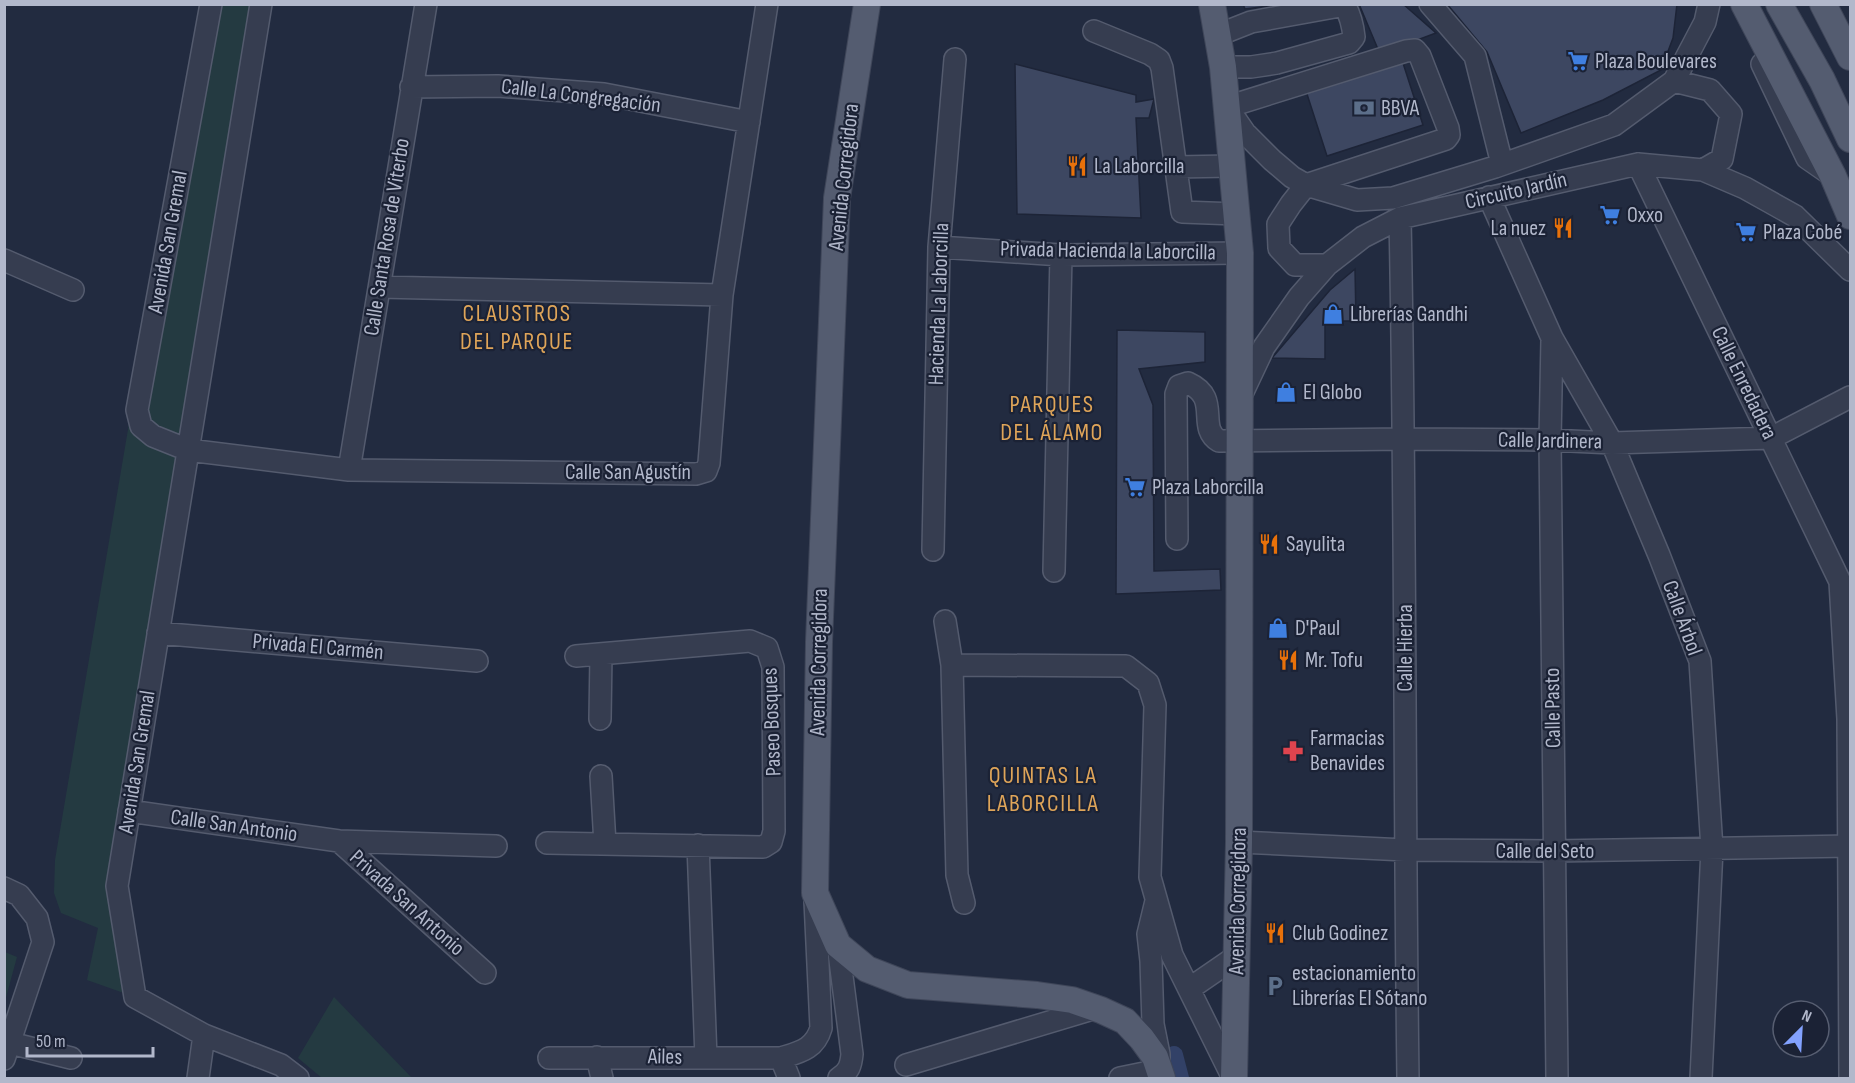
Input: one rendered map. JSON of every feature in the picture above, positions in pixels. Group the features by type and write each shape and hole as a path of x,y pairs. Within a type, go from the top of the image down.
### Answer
{"main road":[{"name":"Avenida Corregidora","path":"867,4 837,198 819,642 815,893 838,945 867,969 908,986 1037,994 1072,1000 1096,1008 1125,1021 1155,1057 1161,1074"},
{"name":"Avenida Corregidora","path":"1212,4 1223,67 1240,253 1239,842 1234,1078"},
{"path":"1744,4 1833,176 1851,216"},
{"path":"1779,4 1822,80 1851,139"},
{"path":"1823,4 1851,57"},
{"path":"1833,176 1851,197"}],"street":[{"name":"Avenida San Gremal","path":"188,450 153,436 141,426 137,410 211,4"},
{"name":"Avenida San Gremal","path":"204,1035 135,997 117,886 261,4"},
{"name":"Calle Santa Rosa de Viterbo","path":"349,470 426,4"},
{"name":"Calle San Agustín","path":"188,450 349,470 696,474 706,471 709,463 722,295 767,4"},
{"path":"1703,170 1722,159 1731,114 1710,90 1674,81 1705,22 1709,4"},
{"path":"1738,4 1735,11 1807,158 1833,176"},
{"path":"1218,35 1251,22 1345,6 1354,37 1349,43 1277,63 1251,67 1223,67"},
{"path":"1440,11 1475,56 1499,165"},
{"path":"1094,30 1159,60 1182,212 1236,214"},
{"path":"1227,107 1406,51 1415,50 1420,56 1448,128 1449,135 1446,139 1306,185 1278,224 1279,248 1295,265 1327,265"},
{"name":"Hacienda La Laborcilla","path":"933,549 939,247 955,59"},
{"name":"Circuito Jardín","path":"1227,107 1245,133 1272,160 1292,177 1306,185 1358,200 1393,198 1499,165 1614,125 1674,81"},
{"name":"Calle La Congregación","path":"411,87 498,86 603,94 749,122"},
{"name":"Circuito Jardín","path":"1239,401 1264,347 1299,297 1327,265 1363,237 1400,218 1638,164 1703,170 1745,188 1795,216 1851,270"},
{"name":"Calle Enredadera","path":"1638,164 1851,603"},
{"path":"1175,167 1232,166"},
{"name":"Calle Árbol","path":"1489,197 1552,338 1612,443 1700,661 1712,849 1701,1078"},
{"name":"Calle Hierba","path":"1400,218 1405,439 1405,850 1408,1078"},
{"name":"Privada Hacienda la Laborcilla","path":"939,247 1061,255 1240,253"},
{"path":"1054,571 1061,255"},
{"path":"4,260 73,290"},
{"path":"380,287 722,295"},
{"name":"Calle Pasto","path":"1552,338 1550,440 1557,1078"},
{"name":"Calle Jardinera","path":"1177,539 1176,394 1179,386 1188,382 1199,388 1205,395 1210,430 1213,437 1219,441 1405,439 1550,440 1612,443 1771,438 1851,397"},
{"path":"1840,582 1850,717 1850,1078"},
{"path":"945,621 952,664 957,875 964,903"},
{"name":"Privada El Carmén","path":"158,633 477,661"},
{"name":"Paseo Bosques","path":"547,843 763,847 771,842 774,831 773,667 767,648 750,641 576,656"},
{"path":"600,719 601,654"},
{"path":"952,664 1126,666 1148,683 1155,705 1150,877 1172,955 1234,1078"},
{"path":"601,776 605,844"},
{"name":"Calle San Antonio","path":"129,811 339,841"},
{"name":"Privada San Antonio","path":"339,841 496,846"},
{"name":"Privada San Antonio","path":"339,841 484,973"},
{"name":"Calle del Seto","path":"1239,842 1405,850 1554,851 1850,846"},
{"path":"698,845 706,1058"},
{"path":"12,892 37,918 43,942 7,1051 71,1058"},
{"name":"Ailes","path":"549,1058 781,1058 799,1053 813,1045 821,1028 815,893"},
{"path":"1120,1078 1161,1074 1153,1024 1148,934 1156,900"},
{"path":"838,945 852,1054 851,1065 845,1075 839,1078"},
{"path":"1189,989 1237,956"},
{"path":"818,972 842,977"},
{"path":"1035,1026 1037,994"},
{"path":"906,1065 1096,1008"},
{"path":"198,1078 204,1035 281,1065 298,1078"},
{"path":"597,1057 602,1078"},
{"path":"781,1058 789,1078"}],"shaded area":[{"path":"200,5 261,5 117,886 135,997 87,980 98,928 61,913 54,893 55,860"},
{"path":"5,952 17,957 5,1001"},
{"path":"334,997 412,1078 322,1078 298,1058"}],"building":[{"path":"1243,4 1283,4 1245,9"},
{"path":"1359,4 1403,4 1436,33 1380,54"},
{"name":"Plaza Boulevares","path":"1447,4 1677,4 1673,38 1661,70 1603,100 1521,133 1487,52"},
{"name":"BBVA","path":"1402,60 1423,125 1327,156 1306,91"},
{"name":"La Laborcilla","path":"1015,64 1136,95 1136,102 1154,99 1149,118 1136,118 1141,218 1017,214"},
{"name":"Librerías Gandhi","path":"1355,269 1356,321 1325,321 1325,359 1272,358 1330,290"},
{"name":"Plaza Laborcilla","path":"1117,330 1205,332 1205,362 1139,369 1153,405 1154,571 1220,569 1221,590 1116,594"}],"waterway":[{"path":"1174,1055 1180,1078"}],"place":[{"name":"Plaza Boulevares","path":"1578,61"},
{"name":"BBVA","path":"1364,108"},
{"name":"La Laborcilla","path":"1077,166"},
{"name":"Oxxo","path":"1610,215"},
{"name":"La nuez","path":"1563,228"},
{"name":"Plaza Cobé","path":"1746,232"},
{"name":"Librerías Gandhi","path":"1333,314"},
{"name":"El Globo","path":"1286,392"},
{"name":"Plaza Laborcilla","path":"1135,487"},
{"name":"Sayulita","path":"1269,544"},
{"name":"D'Paul","path":"1278,628"},
{"name":"Mr. Tofu","path":"1288,660"},
{"name":"Farmacias Benavides","path":"1293,751"},
{"name":"Club Godinez","path":"1275,933"},
{"name":"estacionamiento Librerías El Sótano","path":"1275,986"}],"district":[{"name":"CLAUSTROS DEL PARQUE","path":"517,327"},
{"name":"PARQUES DEL ÁLAMO","path":"1052,418"},
{"name":"QUINTAS LA LABORCILLA","path":"1043,789"}]}
